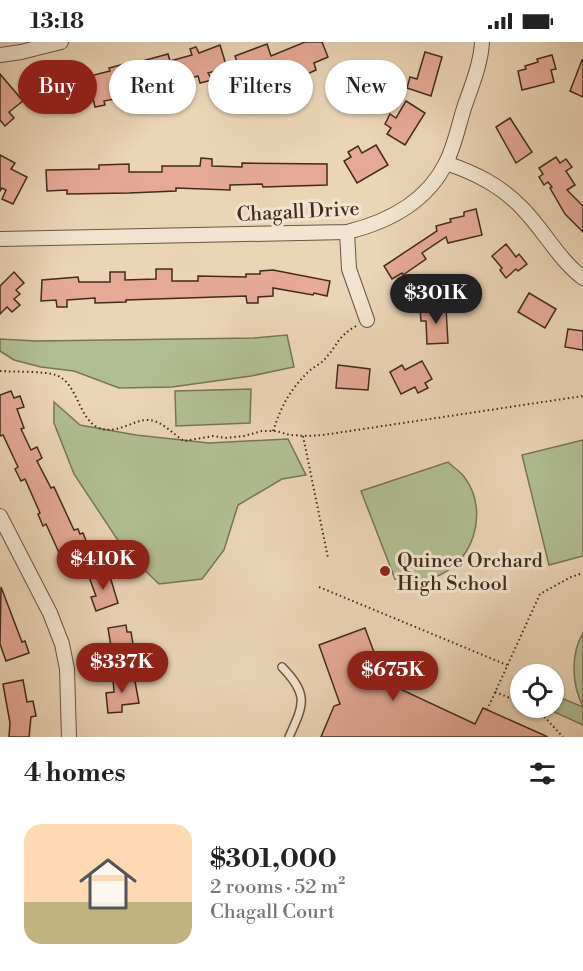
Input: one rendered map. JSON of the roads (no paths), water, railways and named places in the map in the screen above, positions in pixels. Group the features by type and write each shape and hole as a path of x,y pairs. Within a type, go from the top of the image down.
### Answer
{"street":[{"path":"0,55 61,42"},
{"name":"Chagall Drive","path":"0,239 347,232 372,226 395,216 423,193 446,163 475,76 482,42"},
{"path":"446,163 487,179 501,189 522,208 571,269 583,278"},
{"path":"347,232 350,269 367,320"},
{"path":"0,516 50,613 62,644 67,669 69,737"}],"lane":[{"path":"282,667 296,682 301,696 300,713 289,737"}],"place":[{"name":"Quince Orchard High School","path":"385,571"}]}
